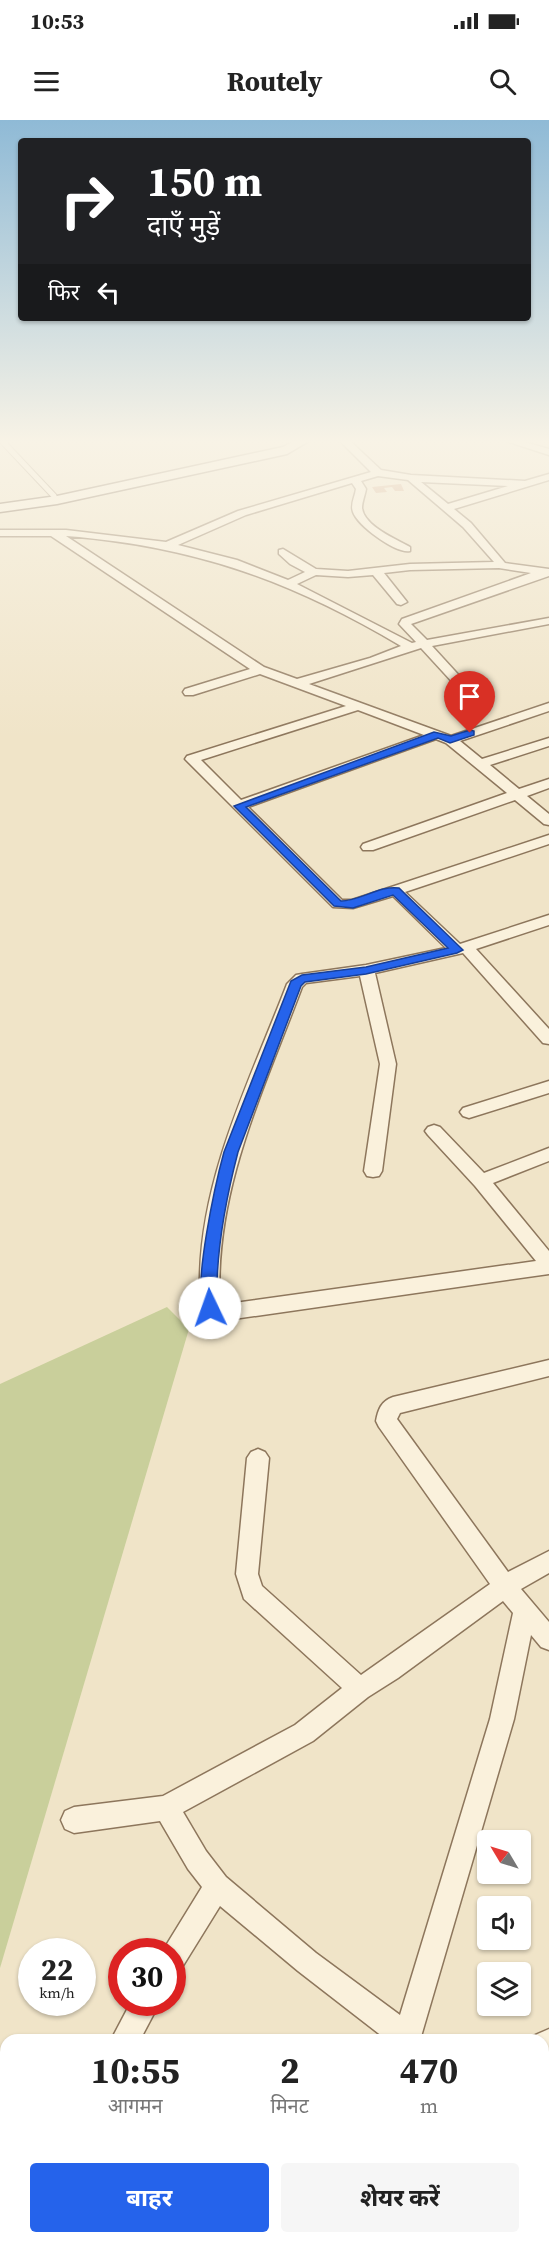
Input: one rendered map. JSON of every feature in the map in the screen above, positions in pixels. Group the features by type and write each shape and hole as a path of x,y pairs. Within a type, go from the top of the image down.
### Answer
{"street":[{"path":"65,540 260,670 444,737 549,821"},
{"path":"115,540 215,557 265,574 385,631 410,647"},
{"path":"164,547 180,540"},
{"path":"392,540 406,549"},
{"path":"480,540 500,562 499,565"},
{"path":"283,552 294,562 314,572 348,574 410,567 499,565 548,573"},
{"path":"265,574 294,562"},
{"path":"288,584 314,572"},
{"path":"376,572 401,602"},
{"path":"459,682 405,624 406,621 548,573"},
{"path":"295,684 374,661 410,647 549,621"},
{"path":"189,692 260,670"},
{"path":"359,706 192,759 338,904 353,904 549,839"},
{"path":"239,806 444,737 549,707"},
{"path":"480,764 549,742"},
{"path":"368,847 549,783"},
{"path":"395,890 461,948 549,1039"},
{"path":"549,920 461,948 366,970 302,979 291,992 231,1152 224,1180 208,1278 211,1311 220,1313 549,1266"},
{"path":"366,970 388,1064 373,1171"},
{"path":"469,1112 549,1087"},
{"path":"434,1131 481,1180 549,1266"},
{"path":"481,1180 549,1154"},
{"path":"549,1368 393,1406 386,1420 505,1586 549,1639"},
{"path":"258,1458 247,1574 252,1592 360,1689"},
{"path":"74,1820 166,1808 303,1733 360,1689 390,1670 505,1586 549,1561"},
{"path":"408,2034 502,1719 525,1609"},
{"path":"166,1808 197,1860 217,1886 307,1962 400,2034"},
{"path":"185,1938 217,1886"},
{"path":"128,2034 139,2016"}],"green space":[{"path":"167,1307 189,1329 0,1968 0,1384"}],"route":[{"path":"210,1308 208,1278 212,1248 231,1152 295,984 302,979 366,970 457,950 395,890 353,904 338,904 239,806 438,734 450,740 470,733"}]}
